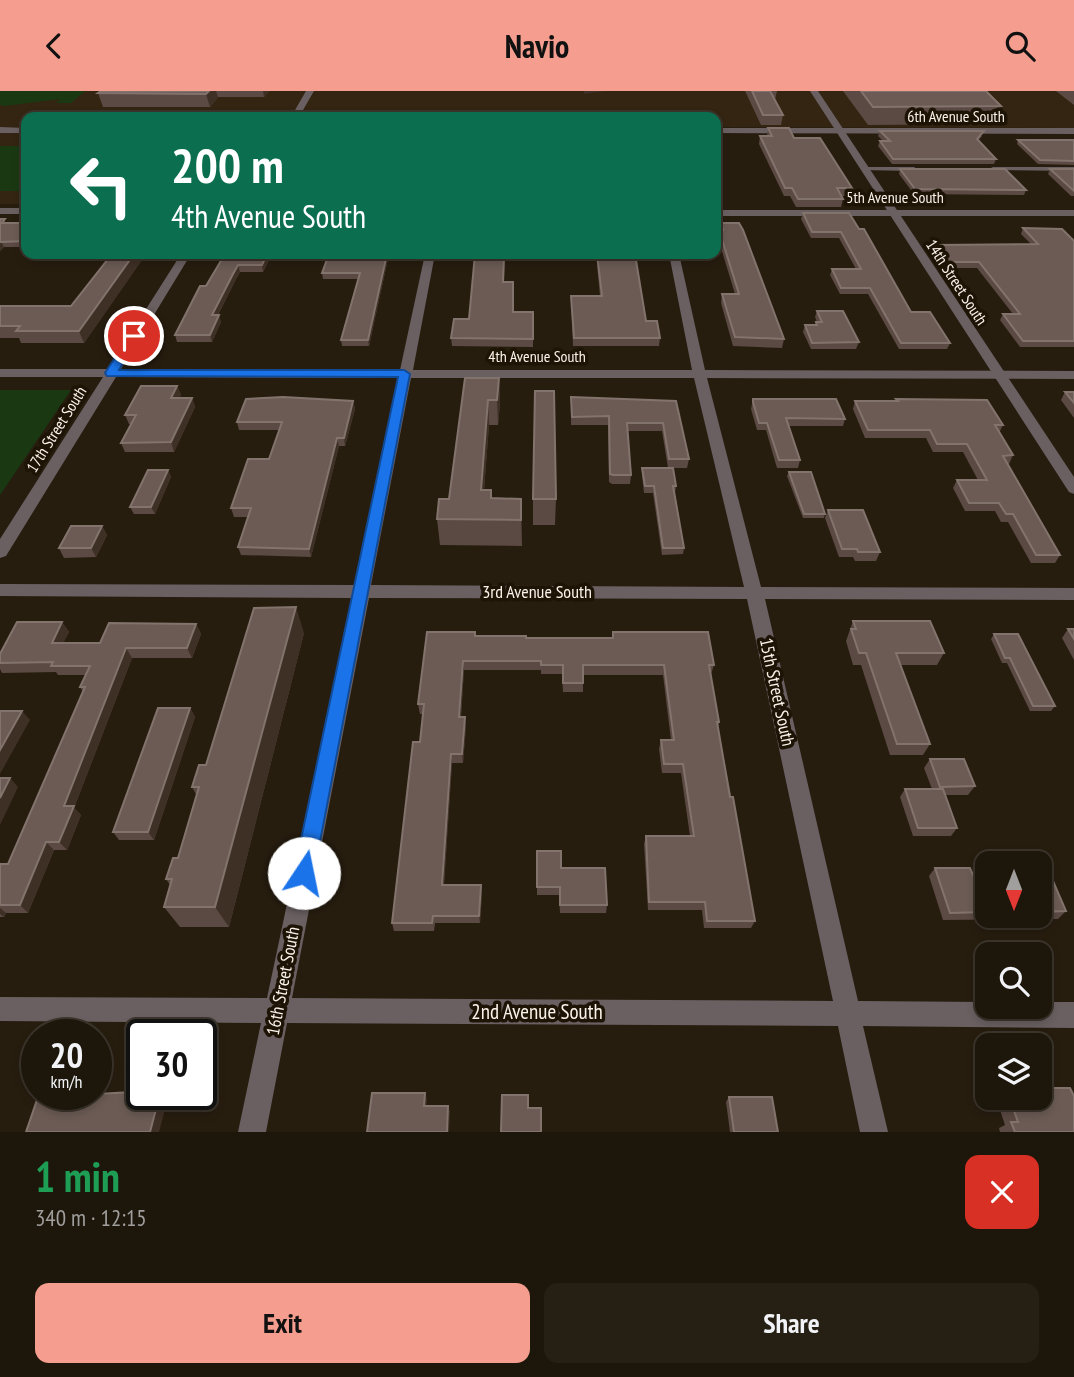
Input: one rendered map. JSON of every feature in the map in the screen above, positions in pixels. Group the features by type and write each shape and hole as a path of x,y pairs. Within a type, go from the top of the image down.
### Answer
{"street":[{"path":"298,112 310,91"},
{"name":"14th Street South","path":"814,91 1074,489"},
{"path":"0,131 21,131"},
{"name":"6th Avenue South","path":"721,131 1074,131"},
{"path":"0,211 21,211"},
{"name":"5th Avenue South","path":"721,213 1069,213"},
{"path":"1069,213 1074,223"},
{"name":"17th Street South","path":"0,552 183,259"},
{"name":"16th Street South","path":"252,1132 429,259"},
{"name":"15th Street South","path":"675,259 699,374 755,593 874,1132"},
{"name":"4th Avenue South","path":"0,373 1074,375"},
{"name":"3rd Avenue South","path":"0,590 1074,594"},
{"name":"2nd Avenue South","path":"0,1009 1074,1014"}],"lane":[{"path":"864,169 923,169"},
{"path":"992,169 1074,169"}],"shaded area":[{"path":"0,91 1074,91 1074,128 721,127 721,112 21,112 21,204 0,204"}],"green space":[{"path":"0,91 85,91 71,103 56,103 60,99 4,106 0,105"},
{"path":"0,146 21,146 21,191 0,191"},
{"path":"0,390 71,390 0,495"}],"building":[{"path":"209,91 206,94 98,93"},
{"path":"752,91 770,91 783,115 763,115"},
{"path":"861,91 986,91 1001,106 873,107"},
{"path":"768,128 789,128 794,138 820,138 852,188 837,188 843,199 798,199 792,188 785,188 760,136 772,136"},
{"path":"880,131 984,131 977,139 996,159 893,159 880,141 890,141"},
{"path":"1018,140 1074,140 1074,161 1040,160"},
{"path":"900,169 1005,169 1026,190 915,189"},
{"path":"1050,169 1074,169 1074,191"},
{"path":"803,213 849,213 859,229 864,229 911,312 930,312 950,343 901,343 870,288 841,288 832,269 861,269 841,232 812,232"},
{"path":"0,219 5,219 2,223 21,223 21,241 0,242"},
{"path":"721,223 739,223 743,230 784,339 735,337 722,294 739,294 721,236"},
{"path":"1023,228 1062,229 1074,241 1074,341 1023,341 1003,314 1020,314 979,262 940,262 937,258 937,245 1038,244"},
{"path":"108,259 130,259 79,331 16,331 20,326 0,326 0,306 71,306"},
{"path":"222,259 265,259 262,265 238,265 212,315 219,315 210,335 175,335 200,286 206,286"},
{"path":"327,259 386,259 368,340 341,340 360,273 322,273"},
{"path":"475,259 504,259 503,282 513,282 513,312 533,312 533,339 451,338 454,319 469,319"},
{"path":"598,259 636,259 646,321 657,321 660,338 574,338 571,296 602,296"},
{"path":"817,311 843,311 859,342 812,343 805,325 822,322"},
{"path":"465,378 499,378 497,400 488,400 481,490 491,490 491,498 521,499 521,520 437,519 439,499 449,499"},
{"path":"141,386 177,386 171,398 192,398 171,442 121,443 136,415 125,415"},
{"path":"535,391 554,391 556,499 533,499"},
{"path":"1065,392 1074,392 1074,403"},
{"path":"283,397 353,401 344,438 337,438 309,549 238,547 251,508 231,508 248,459 269,459 282,422 237,422 246,399"},
{"path":"571,397 676,401 689,459 669,459 663,423 627,423 631,475 610,474 609,416 572,417"},
{"path":"753,399 836,399 845,419 786,418 800,460 779,460 767,423 759,423"},
{"path":"896,399 987,400 1003,425 995,425 1013,455 1003,456 1060,555 1036,555 1013,514 1006,514 999,503 969,503 957,480 987,480 967,444 937,444 930,430 868,430 855,401 898,401"},
{"path":"642,468 673,468 676,486 673,486 684,548 663,548 654,486 645,486"},
{"path":"148,470 168,470 151,507 130,507"},
{"path":"789,472 811,472 825,514 804,514"},
{"path":"828,510 863,510 880,552 842,549"},
{"path":"71,526 102,526 91,548 59,548"},
{"path":"296,607 215,907 164,907 172,879 166,879 173,858 178,858 199,787 192,787 199,765 206,765 254,608"},
{"path":"853,621 930,621 944,653 896,653 930,744 897,744 866,653 859,653 851,629 856,629"},
{"path":"17,622 62,622 52,643 100,643 109,623 196,624 187,648 126,648 64,806 74,806 59,842 46,842 20,905 0,905 0,864 8,864 85,687 80,687 90,666 51,666 53,662 0,663 0,654"},
{"path":"427,632 475,632 475,636 526,638 613,638 613,632 708,632 714,665 709,665 717,722 755,921 707,921 705,902 649,902 646,836 694,836 683,764 664,764 661,740 674,740 664,665 583,665 583,683 563,683 563,665 541,665 541,661 463,661 459,717 465,717 462,754 451,754 442,885 481,885 479,916 433,916 432,923 392,923 413,742 420,742 424,704 418,704"},
{"path":"994,634 1018,634 1055,706 1033,706 1010,658 1005,658"},
{"path":"158,708 190,708 148,832 113,832"},
{"path":"0,711 22,711 0,750"},
{"path":"930,759 964,759 975,786 940,787"},
{"path":"0,778 10,778 0,798"},
{"path":"905,789 943,789 957,828 918,828"},
{"path":"537,851 561,851 561,868 605,868 607,905 560,905 560,887 537,887"},
{"path":"935,868 970,868 975,875 975,912 950,913"},
{"path":"1052,879 1066,911 1052,912"},
{"path":"1052,1088 1070,1088 1074,1096 1074,1132 1015,1132 1011,1122 1018,1122 1014,1110 1052,1110"},
{"path":"126,1092 126,1110 156,1110 150,1132 26,1132 34,1110 112,1110 112,1093"},
{"path":"372,1093 425,1093 424,1106 448,1106 447,1132 367,1132"},
{"path":"502,1095 528,1095 528,1108 541,1108 541,1132 501,1132"},
{"path":"729,1097 772,1097 778,1132 734,1132"}],"route":[{"path":"134,336 111,373 404,374 304,873"}]}
